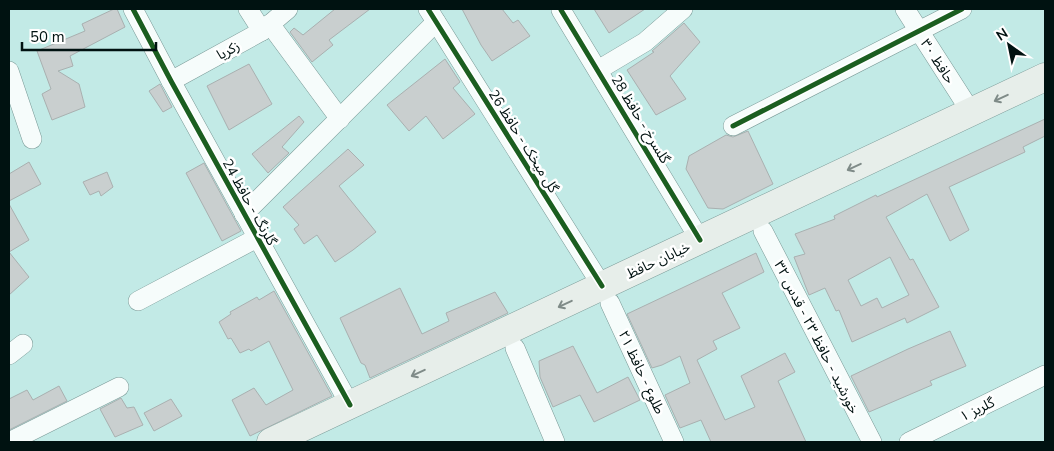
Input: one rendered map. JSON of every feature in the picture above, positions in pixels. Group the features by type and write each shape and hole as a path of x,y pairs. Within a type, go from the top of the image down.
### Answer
{"main road":[{"name":"خیابان حافظ","path":"314,442 515,348 700,240 1045,77"},
{"name":"خیابان حافظ","path":"270,442 350,405 606,294 763,231 1045,98"}],"street":[{"name":"گلرنگ - حافظ 24","path":"133,9 350,405"},
{"path":"248,9 266,28 340,119"},
{"name":"زکریا","path":"171,81 266,28 288,9"},
{"path":"598,70 645,42 684,9"},
{"name":"حافظ ۳۰","path":"906,9 972,112"},
{"path":"733,126 962,9"},
{"name":"گلسرخ - حافظ 28","path":"561,10 700,240"},
{"path":"244,214 340,119 432,16"},
{"name":"گل میخک - حافظ 26","path":"432,16 606,294"},
{"path":"9,71 32,139"},
{"name":"خورشید - حافظ ۲۳ - قدس ۳۲","path":"763,231 872,442"},
{"path":"138,301 257,238"},
{"name":"طلوع - حافظ ۲۱","path":"606,294 674,442"},
{"path":"515,348 555,442"},
{"name":"گلریز ۱","path":"909,442 1045,375"},
{"path":"9,442 119,387"}],"building":[{"path":"117,9 125,27 70,56 73,66 58,71 79,84 85,107 52,120 42,94 51,89 37,51 85,31 82,24"},
{"path":"335,9 370,9 329,40 333,45 312,62 290,32 294,28 303,35"},
{"path":"462,9 502,9 513,23 518,20 530,36 492,61 481,45"},
{"path":"594,9 645,9 609,33"},
{"path":"684,23 700,42 670,76 686,99 656,115 627,70 654,52 652,51"},
{"path":"445,59 460,82 453,88 475,114 443,139 426,116 409,131 387,105"},
{"path":"249,64 272,104 229,130 207,86"},
{"path":"160,84 172,107 163,112 149,91"},
{"path":"299,116 304,122 282,147 289,153 268,173 252,154"},
{"path":"1045,119 1045,136 1023,147 1025,152 949,187 969,230 950,241 927,194 886,217 910,260 913,259 939,307 907,323 905,318 852,342 839,310 836,311 825,288 809,295 794,257 805,254 795,234 835,219 834,216 876,195 877,197","holes":["890,257 909,295 882,308 877,298 861,306 848,280"]},
{"path":"748,131 773,184 723,209 708,208 686,169 689,156 726,135 733,137"},
{"path":"348,149 364,165 339,186 376,232 335,262 317,235 304,244 294,229 299,225 283,207"},
{"path":"29,162 41,184 9,201 9,174"},
{"path":"204,163 241,231 222,241 186,173"},
{"path":"107,172 113,187 101,196 99,191 90,195 83,182"},
{"path":"9,204 29,240 9,252"},
{"path":"9,252 29,277 9,295"},
{"path":"756,253 764,272 722,293 740,328 713,341 717,349 697,360 725,420 755,407 741,376 785,353 795,372 778,381 806,442 711,442 701,420 680,428 665,395 690,383 680,356 652,368 627,314"},
{"path":"400,288 422,334 449,321 446,313 495,292 508,313 370,378 340,318"},
{"path":"274,291 332,396 250,436 232,400 254,388 266,405 293,390 269,341 251,351 249,349 240,353 231,338 228,339 219,322 231,314 230,312 257,297 259,300"},
{"path":"950,331 966,366 930,381 932,385 869,412 851,376"},
{"path":"573,346 597,393 628,377 640,400 594,422 580,395 553,407 540,377 539,361"},
{"path":"59,386 67,401 9,430 9,399 27,390 33,400"},
{"path":"121,398 127,408 134,407 143,425 115,437 100,409"},
{"path":"171,399 182,416 154,431 144,413"}],"cycle path":[{"path":"133,9 350,405"},
{"path":"428,9 602,286"},
{"path":"733,126 962,9"},
{"path":"561,10 700,240"}]}
